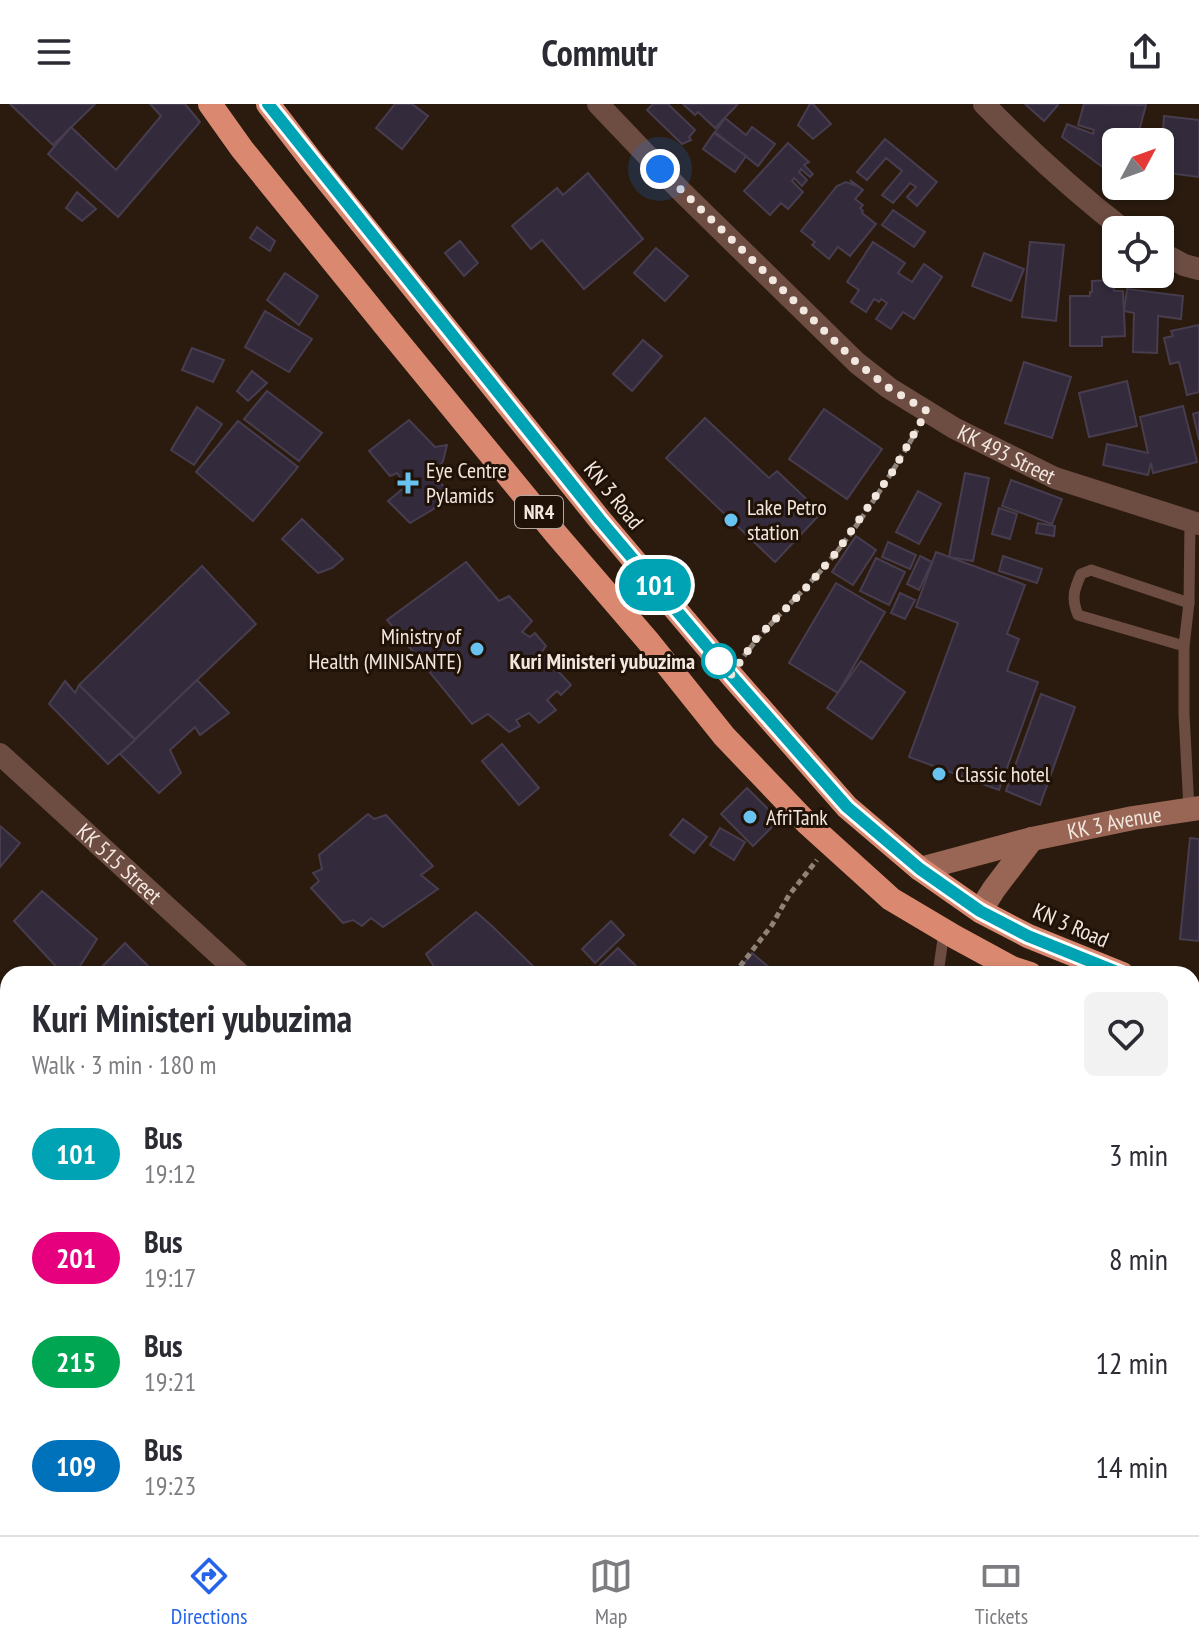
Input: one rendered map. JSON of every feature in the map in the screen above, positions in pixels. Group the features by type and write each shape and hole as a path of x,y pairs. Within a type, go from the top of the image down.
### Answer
{"highway":[{"name":"NR4","path":"210,104 242,149 391,333 724,736 806,822 891,899 945,932"},
{"name":"KN 3 Road","path":"268,104 600,520 847,807 920,869 980,911 1028,936 1102,966"},
{"path":"945,932 1011,966"}],"main road":[{"name":"KK 3 Avenue","path":"920,869 1032,839 1194,808"},
{"path":"980,911 1032,839"}],"street":[{"name":"KK 493 Street","path":"598,104 681,191 857,363 889,388 954,428 1055,478 1195,523"},
{"path":"984,104 1023,144 1106,216"},
{"path":"1174,260 1199,269"},
{"name":"KK 515 Street","path":"0,754 231,966"}],"lane":[{"path":"1194,808 1184,727 1184,646 1195,523"},
{"path":"1184,646 1078,615 1073,602 1081,574 1091,570 1189,603"},
{"path":"939,966 945,932"}],"path":[{"path":"731,675 756,639 836,553 893,471 927,411"},
{"path":"740,966 772,925 789,895 830,844"}],"building":[{"path":"10,104 95,104 53,145"},
{"path":"150,104 185,104 200,122 118,217 48,154 71,127 116,170 161,116"},
{"path":"395,104 412,104 428,116 402,149 376,128"},
{"path":"653,104 668,104 695,130 689,137 691,140 682,144 647,110"},
{"path":"683,104 738,104 715,128 698,112 695,115"},
{"path":"810,104 831,124 813,139 798,125"},
{"path":"1025,104 1057,104 1058,105 1044,121"},
{"path":"1084,104 1146,105 1140,128 1102,128 1102,167 1062,137 1067,124 1093,134 1094,130 1078,125"},
{"path":"1164,116 1199,120 1199,177 1174,174 1174,128 1163,128"},
{"path":"725,118 746,135 752,127 775,144 758,166 715,132"},
{"path":"714,133 746,156 735,172 703,149"},
{"path":"885,139 937,182 917,206 907,197 916,187 910,183 893,203 882,195 902,171 886,158 867,180 857,172"},
{"path":"788,143 809,162 804,165 813,174 810,177 801,169 799,172 807,180 802,186 794,178 792,181 803,192 788,209 781,203 770,215 744,191"},
{"path":"588,173 643,239 584,289 542,240 531,249 512,226 557,188 563,195"},
{"path":"850,180 863,190 855,199 863,205 860,208 862,213 876,224 850,256 838,247 829,259 801,231 837,186 846,182 854,185"},
{"path":"77,192 96,209 82,221 66,208"},
{"path":"893,210 925,232 914,247 882,225"},
{"path":"257,227 275,241 270,251 250,238"},
{"path":"460,241 478,263 464,276 445,253"},
{"path":"873,242 905,263 898,273 912,282 924,264 942,277 914,319 903,312 891,329 876,319 887,303 874,299 866,312 851,302 859,290 847,282"},
{"path":"1030,242 1064,245 1056,321 1022,317"},
{"path":"656,248 688,276 665,301 634,273"},
{"path":"984,253 1024,269 1011,301 972,286"},
{"path":"285,273 318,296 299,325 267,300"},
{"path":"1092,281 1102,281 1102,288 1123,291 1125,336 1102,337 1102,346 1070,346 1070,296 1090,296"},
{"path":"1127,289 1183,296 1181,319 1158,316 1157,353 1133,352 1134,313 1124,311"},
{"path":"265,311 312,339 289,372 245,347"},
{"path":"1199,325 1199,392 1187,395 1179,362 1170,364 1164,338 1173,336 1171,331"},
{"path":"643,340 662,356 632,391 613,374"},
{"path":"192,348 224,360 213,382 182,370"},
{"path":"1024,362 1071,377 1052,438 1005,423"},
{"path":"252,371 267,383 248,401 237,391"},
{"path":"1127,381 1137,426 1089,437 1079,393"},
{"path":"267,391 322,433 299,461 244,419"},
{"path":"1183,406 1197,462 1153,473 1151,463 1148,475 1103,465 1107,444 1148,453 1140,417"},
{"path":"197,407 222,424 194,465 171,450"},
{"path":"824,409 882,449 847,499 789,459"},
{"path":"1199,412 1199,440 1193,414"},
{"path":"705,418 769,478 777,471 821,513 775,562 666,458"},
{"path":"409,420 435,447 447,445 443,461 434,474 450,495 410,523 388,501 406,486 397,473 390,476 369,451"},
{"path":"238,421 298,467 253,521 196,472"},
{"path":"965,473 989,478 973,561 949,557"},
{"path":"1011,480 1062,499 1052,524 1002,506"},
{"path":"918,491 941,504 919,544 896,532"},
{"path":"999,508 1017,514 1010,539 992,534"},
{"path":"302,519 343,559 332,568 318,573 282,539"},
{"path":"1038,523 1055,526 1054,536 1036,533"},
{"path":"856,536 876,550 853,585 832,572"},
{"path":"888,542 916,555 910,569 882,557"},
{"path":"936,552 1025,585 1007,634 1019,639 1007,671 1038,682 999,790 909,757 958,623 916,607"},
{"path":"920,556 932,562 919,590 907,584"},
{"path":"1003,556 1042,569 1037,583 999,571"},
{"path":"876,558 905,572 889,605 860,591"},
{"name":"Ministry of Health (MINISANTE)","path":"466,562 499,601 509,596 532,621 522,632 530,637 535,633 546,646 541,653 571,685 561,695 557,691 547,700 556,710 539,723 529,713 516,720 520,726 509,732 488,714 472,724 387,620"},
{"path":"202,566 256,624 135,739 79,685"},
{"path":"836,583 885,612 838,693 789,663"},
{"path":"900,593 915,600 905,619 891,613"},
{"path":"861,661 905,692 872,739 827,708"},
{"path":"197,680 229,713 200,735 195,727 170,750 181,773 159,793 120,754"},
{"path":"65,681 75,693 79,685 135,740 108,764 49,704"},
{"path":"1041,694 1075,707 1040,805 1006,791"},
{"path":"502,744 539,788 519,805 482,761"},
{"name":"AfriTank","path":"747,788 779,820 753,846 721,814"},
{"path":"368,814 374,819 386,815 433,866 421,875 438,889 383,927 371,918 362,926 353,920 343,923 311,888 319,881 313,873 322,869 319,855"},
{"path":"683,819 707,837 694,853 670,835"},
{"path":"0,826 20,843 0,867"},
{"path":"720,828 745,842 734,860 710,845"},
{"path":"1190,838 1199,839 1199,941 1180,939"},
{"path":"42,891 97,939 80,966 56,966 14,921"},
{"path":"476,912 533,966 434,966 426,954"},
{"path":"611,921 624,935 595,963 582,949"},
{"path":"125,943 148,966 103,966"},
{"path":"618,948 636,966 599,966"},
{"path":"752,953 767,966 742,966"}],"bus line":[{"name":"101","path":"268,104 600,520 847,807 920,869 980,911 1028,936 1102,966"}],"place":[{"name":"Eye Centre Pylamids","path":"408,483"},
{"name":"Lake Petro station","path":"731,520"},
{"name":"Ministry of Health (MINISANTE)","path":"477,649"},
{"name":"Kuri Ministeri yubuzima","path":"719,661"},
{"name":"Classic hotel","path":"939,774"},
{"name":"AfriTank","path":"750,817"}],"route":[{"path":"660,169 857,363 889,388 927,411 893,471 836,553 756,639 731,675 719,661"}]}
